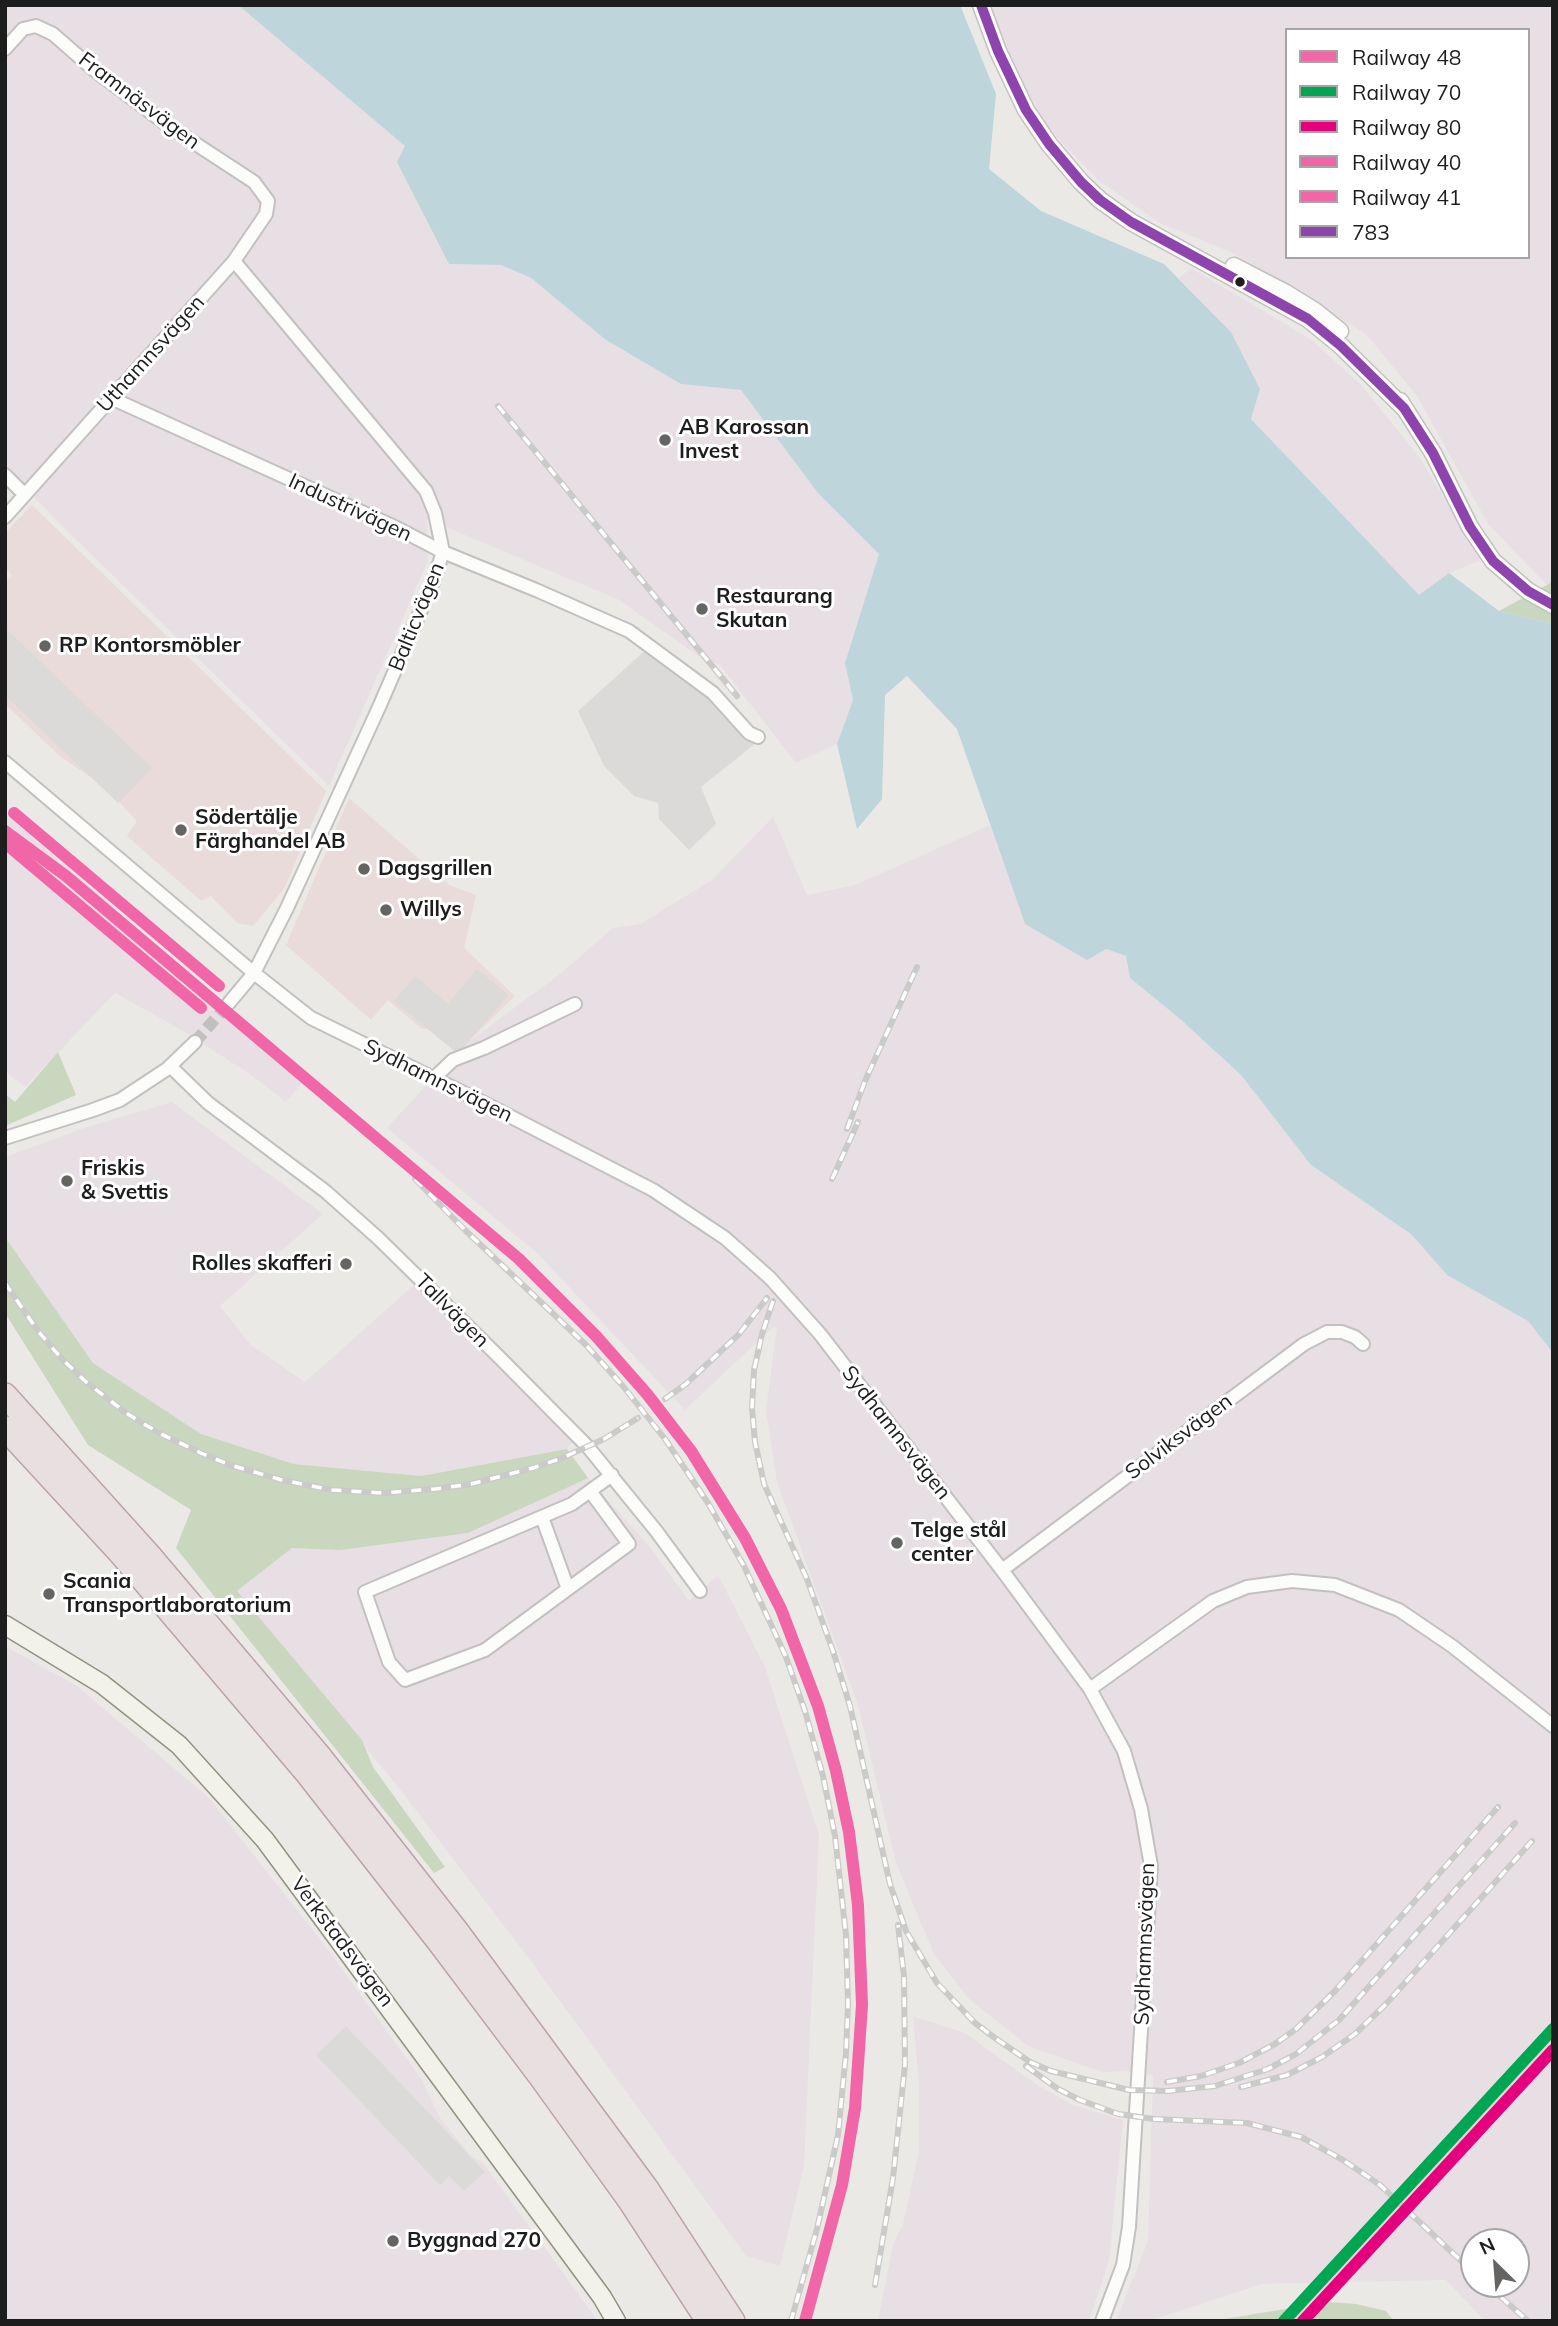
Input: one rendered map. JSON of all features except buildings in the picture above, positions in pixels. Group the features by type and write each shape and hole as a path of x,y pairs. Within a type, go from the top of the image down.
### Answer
{"highway":[{"path":"5,1395 149,1555 347,1790 563,2073 647,2189 733,2321"},
{"path":"5,1428 122,1555 306,1772 540,2076 630,2201 708,2321"}],"main road":[{"name":"Verkstadsvägen","path":"5,1625 102,1684 179,1745 265,1840 602,2297 616,2321"}],"street":[{"path":"981,5 1016,92 1044,137 1082,182 1100,200 1131,222 1255,276 1315,311 1348,338 1380,372 1404,408 1433,453 1470,527 1493,561 1528,591 1553,605"},
{"name":"Framnäsvägen","path":"5,49 23,29 36,26 53,34 93,69 173,129 254,183"},
{"name":"Uthamnsvägen","path":"5,517 234,261 266,214 268,201 254,183"},
{"name":"Balticvägen","path":"229,1003 254,973 334,808 428,594 443,552 435,513 426,491 234,261"},
{"name":"Industrivägen","path":"111,398 397,528 443,552 629,631 713,693 749,733 758,737"},
{"path":"5,475 24,494"},
{"path":"5,762 254,973"},
{"name":"Sydhamnsvägen","path":"254,973 311,1018 653,1190 725,1238 770,1278 820,1334 1090,1689 1124,1751 1141,1808 1152,1866 1129,2227 1123,2265 1102,2321"},
{"path":"434,1078 453,1060 575,1004"},
{"path":"5,1138 120,1100 170,1066 195,1042"},
{"name":"Tallvägen","path":"170,1066 208,1103 325,1191 378,1238 578,1437 612,1475 700,1591"},
{"name":"Solviksvägen","path":"1002,1570 1304,1344 1326,1332 1342,1332 1355,1337 1363,1344"},
{"path":"590,1491 629,1544 485,1650 405,1680 389,1662 365,1592 572,1504 612,1475"},
{"path":"542,1517 568,1589"},
{"path":"1090,1689 1213,1601 1247,1587 1292,1581 1335,1585 1399,1610 1452,1646 1553,1726"}],"shaded area":[{"path":"5,5 238,5 405,146 449,264 501,265 531,278 606,340 681,384 741,390 818,493 879,554 845,663 853,700 837,744 796,763 720,665 697,655 619,600 427,519 428,561 329,786 64,528 5,464"},
{"path":"990,5 1553,5 1553,581 1547,585 1488,524 1417,396 1366,334 1235,254 1160,223 1099,181 1049,129 1019,77"},
{"path":"1191,268 1312,340 1362,386 1420,458 1481,560 1449,573 1419,596 1251,419 1260,389 1231,332 1179,278"},
{"path":"32,505 326,791 284,889 253,926 237,923 211,896 201,901 127,836 137,821 105,787 61,757 5,704 5,583 12,575 5,568 5,533"},
{"path":"5,628 152,768 118,803 5,695"},
{"path":"649,647 691,681 756,743 701,787 716,824 689,850 659,819 658,803 634,796 604,766 578,711"},
{"path":"349,798 449,885 476,895 464,948 515,996 460,1050 430,1028 422,1029 388,1000 371,1020 286,945"},
{"path":"5,814 309,1075 286,1102 254,1077 185,1032 115,993 25,1087 5,1071"},
{"path":"773,817 807,895 855,885 990,825 1025,924 1126,956 1130,978 1179,1018 1241,1075 1311,1165 1411,1234 1447,1275 1528,1321 1553,1353 1553,2321 1485,2321 1463,2298 1530,2298 1530,2228 1460,2228 1460,2295 1446,2280 1262,2284 1149,2321 1116,2321 1148,2241 1153,2075 1128,2071 1102,2072 1028,2046 969,1999 934,1954 896,1863 858,1705 777,1482 766,1410 777,1327 772,1328 685,1410 537,1253 387,1128 460,1048 560,974 613,928 640,924 712,880"},
{"path":"477,969 508,995 458,1054 394,1001 415,976 448,1004"},
{"path":"172,1102 323,1214 220,1306 250,1344 305,1382 415,1284 572,1442 567,1449 421,1476 294,1464 201,1434 93,1363 5,1237 5,1157 87,1127"},
{"path":"588,1478 649,1546 689,1601 718,1575 765,1667 819,1835 804,2166 780,2266 746,2256 530,1960 399,1788 237,1591 292,1548 340,1550 562,1489"},
{"path":"5,1646 77,1686 209,1798 329,1951 422,2080 440,2118 470,2155 483,2163 598,2321 5,2321"},
{"path":"913,2016 965,2033 1040,2087 1076,2106 1123,2120 1109,2260 1089,2321 878,2321 893,2244 903,2224 919,2151 919,2087"},
{"path":"346,2026 485,2172 464,2191 449,2176 440,2185 316,2055"}],"green space":[{"path":"1553,581 1553,624 1499,611 1547,585"},
{"path":"58,1052 76,1095 5,1126 5,1094 15,1102"},
{"path":"5,1237 93,1363 201,1434 294,1464 421,1476 567,1449 588,1478 468,1533 340,1550 292,1548 237,1591 362,1740 373,1767 445,1867 434,1873 176,1548 191,1510 88,1445 5,1313"},
{"path":"1328,2302 1356,2304 1386,2311 1394,2321 1212,2321"}],"water":[{"path":"238,5 960,5 996,94 989,169 1041,211 1164,264 1231,332 1260,389 1251,419 1419,595 1449,573 1499,611 1553,624 1553,1353 1528,1321 1447,1275 1411,1234 1311,1165 1241,1075 1179,1018 1130,978 1126,956 1106,949 1087,960 1025,924 957,729 907,676 885,695 882,799 857,829 837,744 853,700 845,663 879,554 818,493 741,390 681,384 606,340 531,278 501,265 449,264 397,162 405,146"}],"pier":[{"path":"1553,2024 1553,2044 1341,2273 1302,2321 1276,2321 1329,2267"}],"tunnel":[{"path":"195,1042 229,1003"}],"railway":[{"path":"498,406 737,696"},
{"path":"847,1129 865,1081 917,967"},
{"path":"832,1179 858,1122"},
{"path":"415,1179 586,1345 665,1439 708,1503 744,1566 786,1657 805,1711 823,1776 835,1836 846,1935 848,2004 838,2135 817,2229 791,2321"},
{"path":"5,1283 38,1331 61,1358 126,1413 159,1433 201,1453 230,1465 282,1480 332,1490 383,1493 471,1484 562,1458 604,1439 638,1418"},
{"path":"665,1399 686,1384 739,1334 767,1298"},
{"path":"773,1301 754,1370 752,1408 755,1442 764,1484 807,1579 833,1651 850,1706 890,1884 906,1931 937,1983 975,2023 995,2038 1030,2062 1051,2071 1129,2090 1168,2091 1215,2086 1268,2069 1296,2054 1339,2020 1515,1823"},
{"path":"1167,2082 1201,2076 1239,2063 1275,2044 1296,2029 1335,1991 1498,1807"},
{"path":"1241,2087 1287,2075 1322,2057 1355,2034 1386,2004 1532,1841"},
{"path":"875,2285 893,2178 905,2065 904,1976 898,1925"},
{"path":"1026,2066 1058,2089 1118,2114 1154,2119 1247,2123 1301,2137 1343,2160 1380,2185 1460,2260"},
{"path":"1502,2298 1528,2321"},
{"path":"1282,2321 1302,2302"}],"rail line":[{"name":"41","path":"14,813 219,986"},
{"name":"48","path":"5,831 66,876 519,1259 596,1336 647,1394 691,1451 745,1538 781,1609 818,1706 849,1832 858,1905 862,2005 855,2108 842,2185 805,2321"},
{"name":"40","path":"5,843 201,1008"},
{"name":"70","path":"1284,2321 1553,2029"},
{"name":"80","path":"1303,2321 1553,2050"}],"transit line":[{"name":"783","path":"981,5 998,51 1026,110 1049,144 1081,182 1100,200 1131,222 1308,319 1341,346 1404,408 1433,453 1470,527 1493,561 1528,591 1553,605"}],"place":[{"name":"AB Karossan Invest","path":"665,440"},
{"name":"Restaurang Skutan","path":"702,609"},
{"name":"RP Kontorsmöbler","path":"45,646"},
{"name":"Södertälje Färghandel AB","path":"181,830"},
{"name":"Dagsgrillen","path":"364,869"},
{"name":"Willys","path":"386,910"},
{"name":"Friskis & Svettis","path":"67,1181"},
{"name":"Rolles skafferi","path":"346,1264"},
{"name":"Telge stål center","path":"897,1543"},
{"name":"Scania Transportlaboratorium","path":"49,1594"},
{"name":"Byggnad 270","path":"393,2241"}]}
